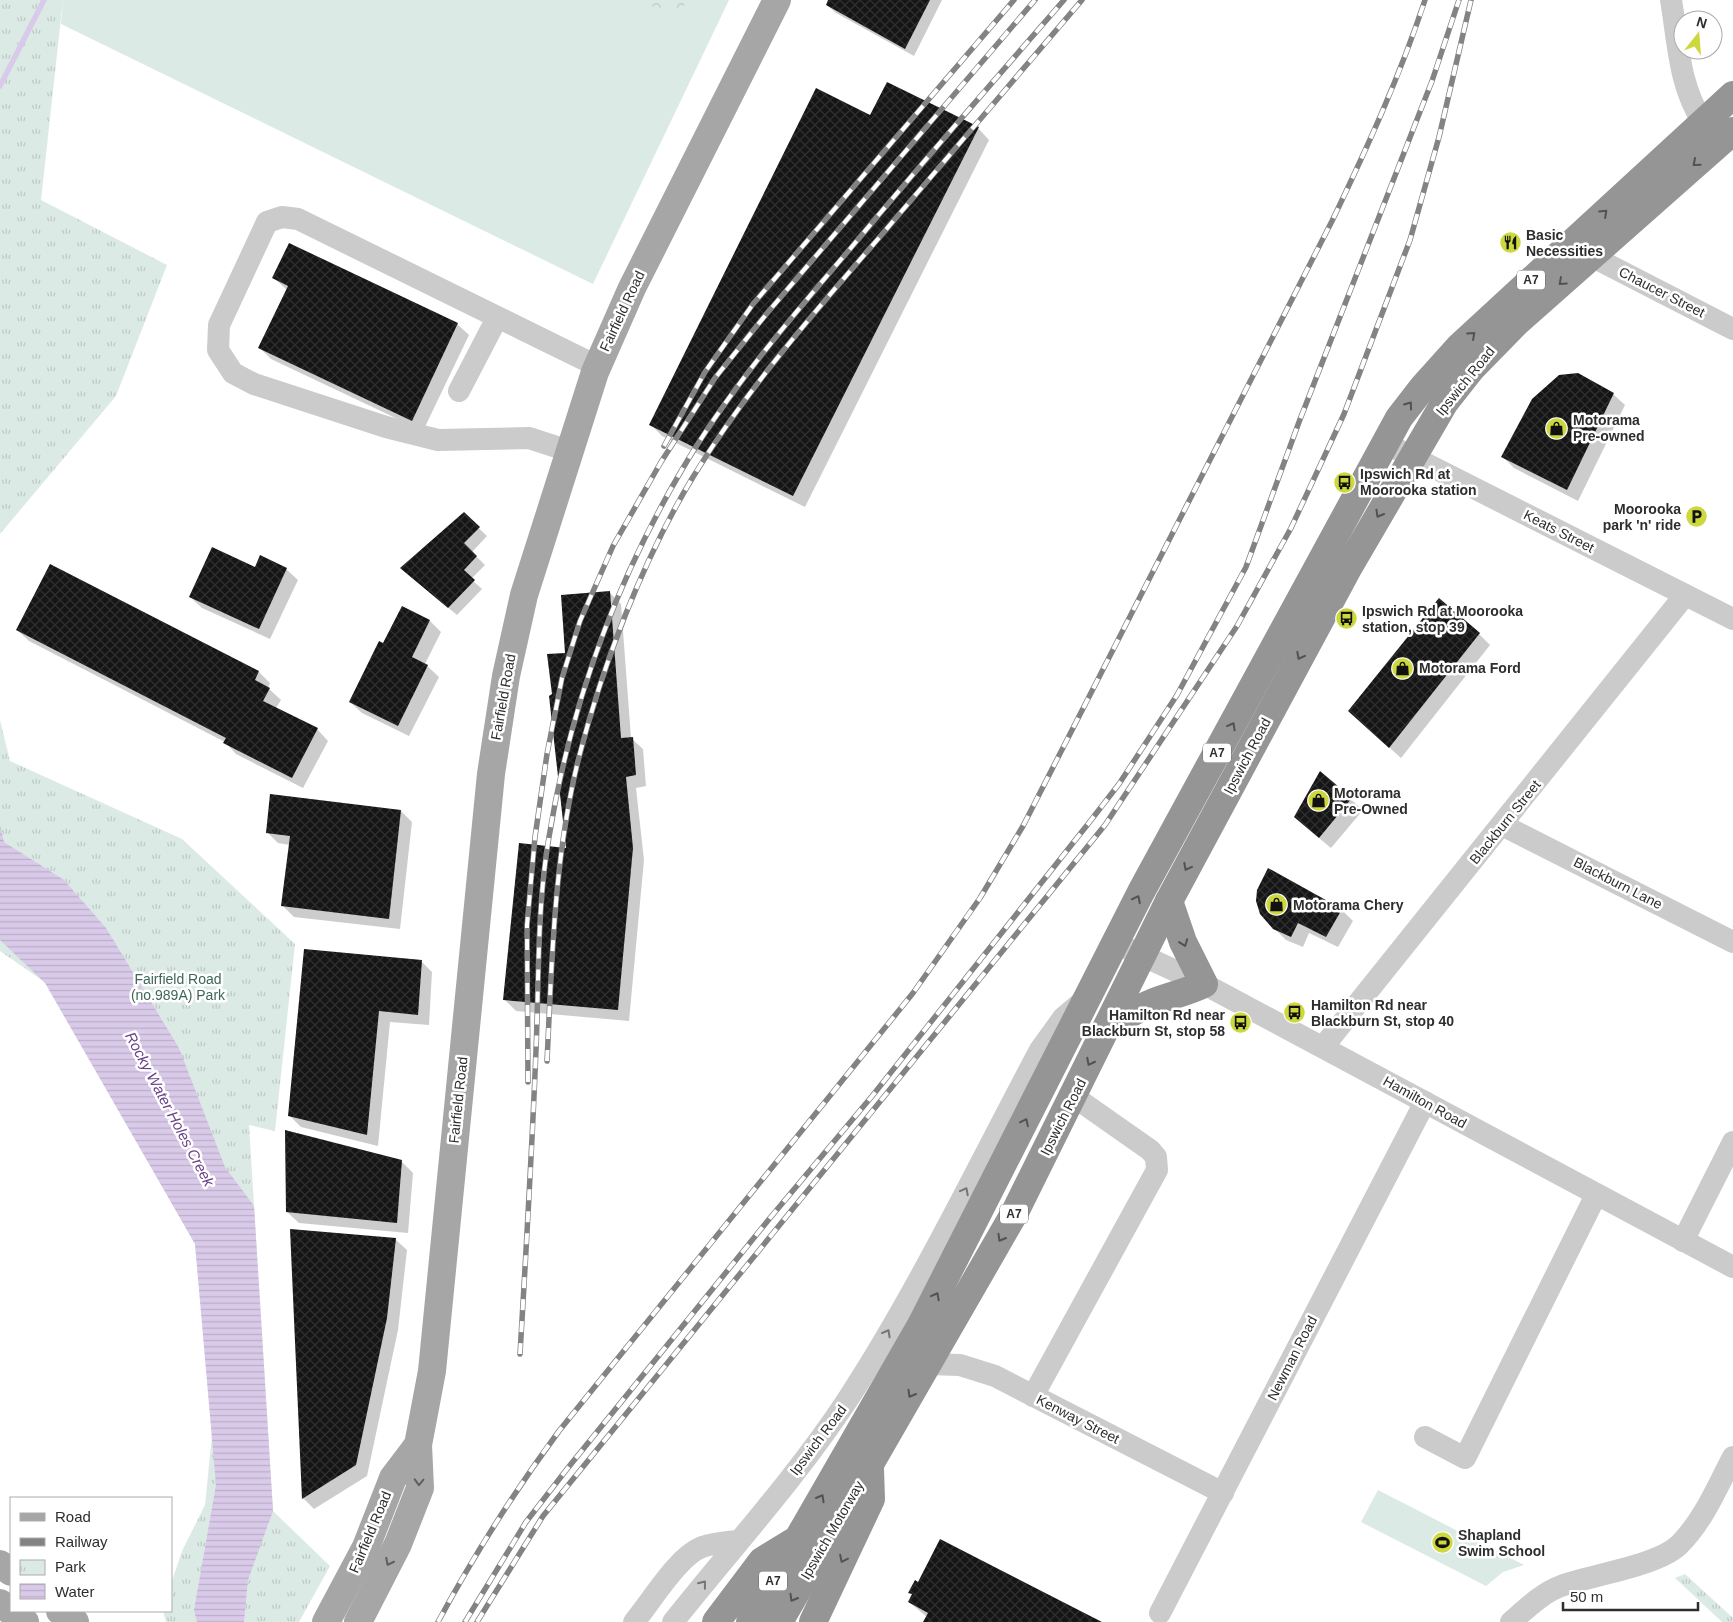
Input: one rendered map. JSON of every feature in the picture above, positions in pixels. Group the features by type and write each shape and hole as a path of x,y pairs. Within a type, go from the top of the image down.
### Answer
{"highway":[{"name":"Ipswich Road","path":"796,1540 921,1325 1115,943 1400,418 1423,387 1459,347 1733,95"},
{"name":"Ipswich Road","path":"870,1465 1014,1214 1169,901 1347,570 1445,402 1471,369 1517,322 1733,131"},
{"path":"1107,1027 1147,1005 1168,997 1187,993 1204,984 1183,942 1169,901"},
{"path":"813,1622 872,1500 870,1465"},
{"name":"Ipswich Motorway","path":"779,1622 870,1465"},
{"path":"716,1622 762,1561 796,1540"},
{"name":"Ipswich Motorway","path":"750,1622 796,1540"}],"main road":[{"name":"Fairfield Road","path":"358,1622 398,1544 420,1488 418,1445 429,1394 434,1352 491,774 506,676 524,595 597,366 632,288 777,0"},
{"name":"Fairfield Road","path":"326,1622 366,1547 393,1478 418,1445"},
{"path":"0,1603 10,1611"},
{"path":"12,1612 25,1622"},
{"path":"61,1612 75,1622"}],"street":[{"path":"1672,0 1686,88 1693,107 1703,122"},
{"path":"569,451 529,438 438,440 386,426 254,384 232,373 218,350 219,324 267,222 282,217 298,219 597,366"},
{"name":"Chaucer Street","path":"1591,256 1733,329"},
{"path":"459,391 497,318"},
{"name":"Keats Street","path":"1385,443 1733,619"},
{"name":"Blackburn Street","path":"1324,1047 1685,595"},
{"name":"Blackburn Lane","path":"1502,825 1733,942"},
{"name":"Hamilton Road","path":"1115,943 1204,984 1733,1267"},
{"name":"Ipswich Road","path":"673,1622 802,1461 846,1402 920,1276 1040,1050 1063,1018 1087,998"},
{"path":"1033,1396 1157,1170 1156,1157 1150,1150 1073,1096"},
{"name":"Newman Road","path":"1160,1613 1424,1102"},
{"path":"1683,1241 1733,1142"},
{"path":"1425,1437 1465,1458 1596,1195"},
{"name":"Kenway Street","path":"928,1364 972,1367 995,1376 1223,1493"},
{"path":"1511,1622 1532,1603 1558,1586 1661,1557 1678,1546 1701,1517 1733,1457"},
{"path":"634,1622 682,1562 692,1553 711,1544 737,1541"}],"green space":[{"path":"0,0 63,0 41,200 167,265 116,396 0,534"},
{"path":"63,0 729,0 593,284 61,24"},
{"path":"641,0 686,0 683,10 663,13"},
{"name":"Fairfield Road (no.989A) Park","path":"0,720 10,761 182,839 295,944 275,1131 249,1125 273,1511 330,1566 299,1622 166,1622 163,1612 172,1612 172,1581 182,1551 205,1505 213,1425 195,1244 49,985 0,951"},
{"name":"Shapland Swim School","path":"1378,1490 1524,1565 1503,1572 1486,1586 1361,1522"},
{"path":"1685,1574 1733,1618 1733,1622 1722,1622 1675,1578"}],"water":[{"path":"0,825 4,842 64,880 106,928 179,1048 225,1167 254,1206 273,1511 248,1580 244,1622 197,1622 194,1610 216,1485 195,1244 45,983 0,940"}],"building":[{"path":"828,0 930,0 905,49 826,5"},
{"path":"887,82 979,127 793,496 649,425 816,88 870,115"},
{"path":"289,243 458,323 412,421 258,348 288,286 272,278"},
{"name":"Motorama Pre-owned","path":"1578,373 1614,393 1567,490 1501,457 1532,399 1559,375"},
{"path":"464,512 480,527 464,543 477,556 464,570 475,580 448,608 400,568"},
{"path":"212,547 255,567 260,555 287,568 259,629 189,597"},
{"path":"50,564 259,671 255,680 270,688 263,701 318,728 292,778 223,743 226,738 16,630"},
{"path":"610,591 621,738 633,737 636,775 626,777 633,848 618,1010 503,1000 519,843 566,848 549,696 552,694 547,654 565,653 561,595"},
{"path":"1439,598 1480,633 1389,748 1348,711"},
{"path":"402,606 430,620 412,657 428,665 398,726 349,702 379,641 383,643"},
{"path":"1320,771 1352,798 1319,838 1294,817"},
{"path":"270,794 401,810 389,919 281,906 290,836 266,833"},
{"path":"1268,868 1342,909 1326,937 1298,923 1291,937 1273,929 1260,914 1256,901 1257,890"},
{"path":"304,949 422,960 418,1015 379,1011 367,1135 288,1116"},
{"path":"285,1130 402,1160 397,1223 286,1212"},
{"path":"290,1229 396,1238 387,1318 356,1465 302,1499"},
{"path":"940,1539 1102,1622 923,1622 928,1613 908,1602 912,1594 908,1593 915,1580 918,1582"}],"waterway":[{"name":"Rocky Water Holes Creek","path":"0,86 44,0"}],"railway":[{"path":"664,446 705,372 753,304 1014,0"},
{"path":"528,1082 527,925 535,837 547,754 562,678 580,621 613,546 661,462 715,378 768,312 1035,0"},
{"path":"520,1354 533,1126 540,916 545,863 558,789 569,742 582,695 615,604 656,516 680,473 738,385 804,303 929,155 1064,0"},
{"path":"547,1061 555,910 564,835 578,761 599,688 625,615 674,509 713,445 781,354 1082,0"},
{"path":"438,1622 495,1524 559,1431 913,993 980,898 1023,826 1332,221 1382,112 1425,0"},
{"path":"465,1622 526,1522 770,1218 873,1095 1088,824 1119,784 1177,695 1246,567 1299,422 1432,81 1459,0"},
{"path":"477,1622 543,1516 1105,825 1237,626 1291,528 1344,414 1410,240 1439,137 1471,0"}],"place":[{"name":"Basic Necessities","path":"1510,243"},
{"name":"Motorama Pre-owned","path":"1557,428"},
{"name":"Ipswich Rd at Moorooka station","path":"1344,482"},
{"name":"Moorooka park 'n' ride","path":"1697,517"},
{"name":"Ipswich Rd at Moorooka station, stop 39","path":"1346,619"},
{"name":"Motorama Ford","path":"1403,668"},
{"name":"Motorama Pre-Owned","path":"1318,801"},
{"name":"Motorama Chery","path":"1277,905"},
{"name":"Hamilton Rd near Blackburn St, stop 40","path":"1295,1013"},
{"name":"Hamilton Rd near Blackburn St, stop 58","path":"1241,1023"},
{"name":"Shapland Swim School","path":"1442,1543"}]}
